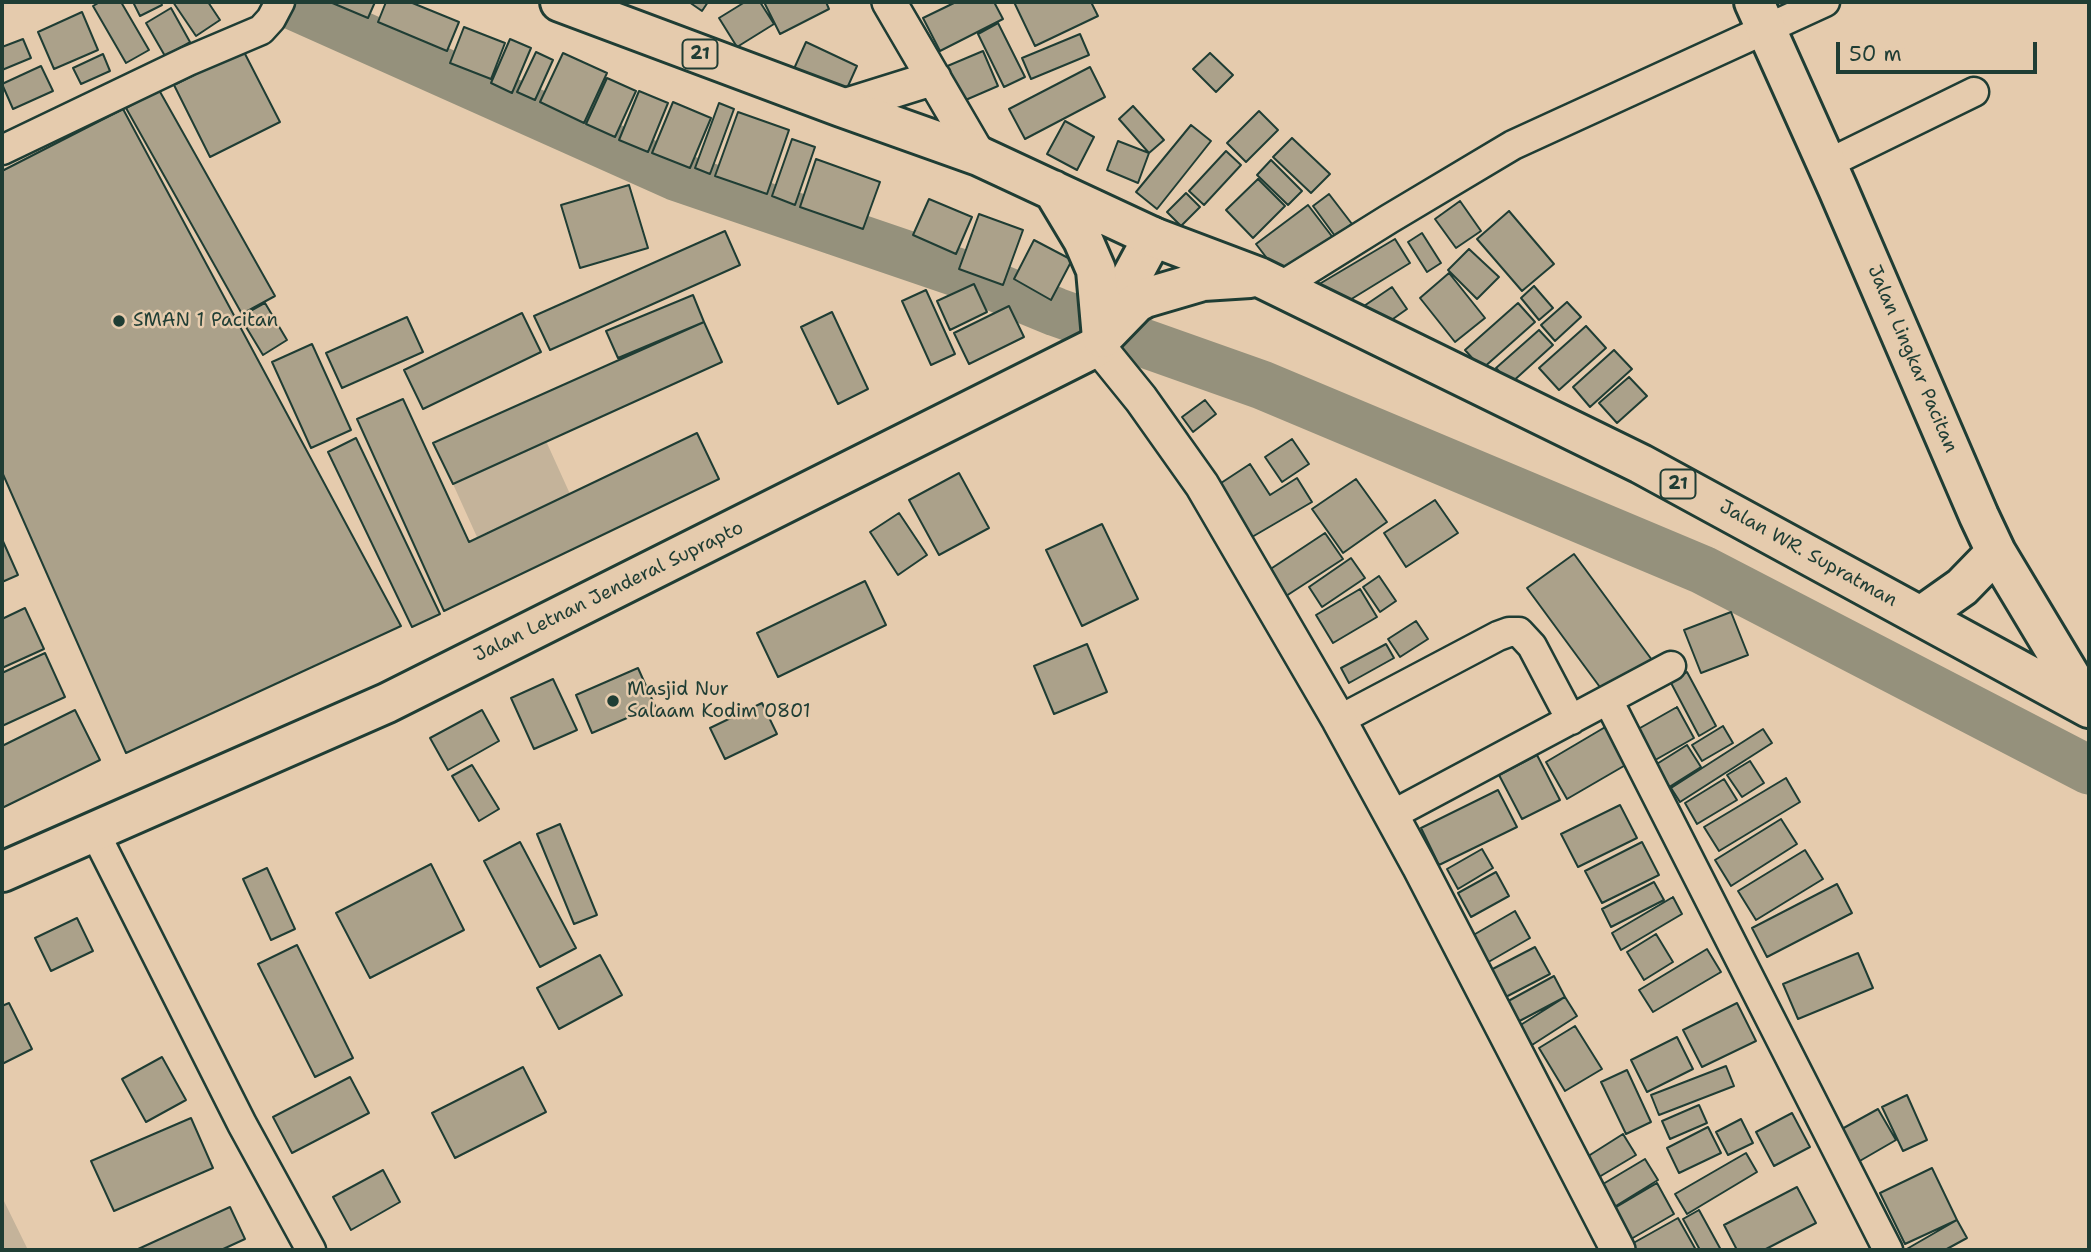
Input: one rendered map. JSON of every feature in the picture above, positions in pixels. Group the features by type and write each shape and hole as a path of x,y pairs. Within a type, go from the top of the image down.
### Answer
{"main road":[{"name":"21","path":"560,2 979,156 1153,237 1269,282"},
{"name":"Jalan Lingkar Pacitan","path":"1760,16 1996,552 2089,707"},
{"path":"1053,190 1096,270 1105,330"},
{"path":"1105,330 1153,237"},
{"name":"Jalan Letnan Jenderal Suprapto","path":"2,872 387,703 1105,330 1136,303 1162,291 1203,281 1269,282"},
{"name":"Jalan WR. Supratman","path":"1269,282 1641,464 2089,707"},
{"path":"1921,616 1962,587 1996,552"}],"street":[{"path":"889,2 979,156"},
{"path":"1269,282 1389,219 1513,145 1760,16 1825,2"},
{"path":"2,150 188,61 261,30 276,10"},
{"path":"841,107 934,78"},
{"path":"1827,164 1974,92"},
{"path":"1105,330 1141,399 1202,485 1339,720 1419,866 1618,1250"},
{"path":"1339,720 1509,632 1519,632 1532,646 1571,720"},
{"path":"1390,816 1671,666"},
{"path":"1608,700 1888,1250"},
{"path":"94,831 242,1124 311,1250"}],"shaded area":[{"path":"546,441 570,494 477,537 453,484"},
{"path":"2,1197 28,1250 2,1250"}],"building":[{"path":"100,2 121,2 149,50 126,63 93,6"},
{"path":"133,2 160,2 162,5 140,16"},
{"path":"173,2 208,2 220,20 196,36"},
{"path":"330,2 375,2 368,18"},
{"path":"386,2 410,2 459,22 447,51 378,22"},
{"path":"689,2 708,2 702,11"},
{"path":"745,2 760,2 774,24 737,47 719,18"},
{"path":"764,2 826,2 829,9 780,34"},
{"path":"956,2 994,2 1003,19 940,51 923,18"},
{"path":"1014,2 1091,2 1098,16 1035,46"},
{"path":"171,8 190,42 165,56 146,23"},
{"path":"82,12 98,50 54,69 38,32"},
{"path":"998,23 1025,77 1004,87 978,34"},
{"path":"464,27 505,43 491,79 450,63"},
{"path":"1080,34 1089,55 1031,79 1022,58"},
{"path":"23,39 31,58 2,70 2,47"},
{"path":"510,39 531,48 512,93 491,83"},
{"path":"806,42 857,66 844,95 793,71"},
{"path":"243,50 280,122 210,157 174,85"},
{"path":"983,51 998,86 954,105 938,70"},
{"path":"536,52 553,60 535,100 517,92"},
{"path":"563,53 607,73 584,123 540,102"},
{"path":"1210,53 1233,75 1216,92 1193,69"},
{"path":"103,54 110,71 81,84 73,68"},
{"path":"41,66 53,91 13,109 2,84"},
{"path":"1090,67 1105,97 1025,139 1009,109"},
{"path":"607,78 636,91 615,137 586,124"},
{"path":"159,90 275,296 242,314 126,108"},
{"path":"639,91 668,103 648,152 619,140"},
{"path":"673,102 711,118 690,168 652,153"},
{"path":"719,103 734,109 710,174 695,168"},
{"path":"1133,106 1164,140 1149,153 1119,119"},
{"name":"SMAN 1 Pacitan","path":"123,109 401,626 126,753 2,472 2,171"},
{"path":"1259,111 1278,130 1246,162 1227,143"},
{"path":"738,112 789,130 767,194 715,176"},
{"path":"1065,121 1094,137 1077,170 1047,154"},
{"path":"1191,125 1211,141 1157,209 1136,192"},
{"path":"1292,138 1330,174 1311,193 1273,157"},
{"path":"792,139 815,147 795,205 772,196"},
{"path":"1118,141 1149,153 1138,183 1107,170"},
{"path":"1226,151 1241,165 1204,205 1189,191"},
{"path":"816,159 880,182 863,229 800,207"},
{"path":"1271,160 1302,191 1288,205 1257,175"},
{"path":"1258,179 1285,206 1253,238 1226,210"},
{"path":"629,185 648,248 580,268 561,205"},
{"path":"1186,193 1200,207 1181,226 1167,212"},
{"path":"1329,194 1352,224 1335,236 1313,206"},
{"path":"929,199 972,217 956,254 913,235"},
{"path":"1460,201 1481,231 1456,248 1435,219"},
{"path":"1308,205 1334,239 1282,278 1256,244"},
{"path":"1509,211 1554,264 1522,291 1477,239"},
{"path":"979,214 1023,230 1003,285 959,269"},
{"path":"725,231 740,265 550,350 534,316"},
{"path":"1422,233 1441,263 1427,272 1408,242"},
{"path":"1395,239 1410,263 1332,311 1316,286"},
{"path":"1034,240 1072,260 1051,300 1014,279"},
{"path":"1469,249 1499,277 1477,299 1448,270"},
{"path":"1449,273 1485,318 1455,342 1420,298"},
{"path":"974,284 987,312 950,330 937,301"},
{"path":"1534,286 1553,308 1539,320 1521,298"},
{"path":"1392,287 1407,309 1376,331 1361,308"},
{"path":"926,290 955,354 931,365 902,301"},
{"path":"693,295 704,322 618,358 606,331"},
{"path":"1567,302 1581,317 1555,341 1541,325"},
{"path":"265,303 287,340 263,355 240,317"},
{"path":"1518,303 1535,322 1482,369 1465,350"},
{"path":"1009,306 1024,337 969,364 954,333"},
{"path":"832,312 868,389 838,404 801,327"},
{"path":"522,313 541,352 423,409 404,370"},
{"path":"407,317 423,352 342,388 326,353"},
{"path":"704,322 722,362 453,484 433,443"},
{"path":"1586,326 1606,348 1559,390 1539,368"},
{"path":"1539,330 1553,345 1510,384 1496,368"},
{"path":"312,344 351,430 311,448 272,362"},
{"path":"1614,350 1632,369 1590,407 1573,387"},
{"path":"1629,377 1647,396 1617,423 1599,403"},
{"path":"403,399 469,542 697,433 719,479 444,611 357,419"},
{"path":"1205,400 1216,414 1193,432 1182,417"},
{"path":"356,438 440,614 412,627 328,452"},
{"path":"1292,439 1309,464 1282,482 1265,457"},
{"path":"1250,464 1270,495 1297,478 1312,502 1252,537 1218,485"},
{"path":"959,473 989,528 939,555 909,500"},
{"path":"1356,479 1387,522 1343,553 1312,509"},
{"path":"1435,500 1458,533 1406,567 1384,533"},
{"path":"899,513 927,555 898,575 870,532"},
{"path":"1102,524 1138,599 1082,626 1046,550"},
{"path":"1325,533 1343,559 1283,598 1266,572"},
{"path":"2,539 18,575 2,582"},
{"path":"1574,554 1652,660 1605,694 1527,588"},
{"path":"1351,558 1365,578 1322,607 1309,587"},
{"path":"1379,576 1396,601 1380,612 1363,587"},
{"path":"865,581 886,625 778,677 757,633"},
{"path":"1360,589 1377,617 1333,643 1316,615"},
{"path":"25,608 44,649 2,668 2,619"},
{"path":"1731,612 1748,655 1701,673 1684,630"},
{"path":"1416,621 1428,639 1400,657 1388,639"},
{"path":"1087,644 1107,692 1054,714 1034,666"},
{"path":"1386,644 1394,658 1349,683 1341,668"},
{"path":"45,653 65,697 2,726 2,673"},
{"path":"638,668 655,706 592,733 576,695"},
{"path":"1687,672 1716,726 1699,736 1670,681"},
{"path":"553,679 577,730 534,749 511,698"},
{"path":"762,703 777,734 725,759 710,728"},
{"path":"1677,707 1694,738 1650,763 1633,732"},
{"path":"75,710 100,760 2,808 2,746"},
{"path":"482,710 499,741 448,770 430,738"},
{"path":"1607,726 1629,763 1567,799 1546,762"},
{"path":"1723,726 1733,743 1702,761 1692,745"},
{"path":"1763,729 1772,743 1680,802 1671,788"},
{"path":"1687,745 1701,767 1666,789 1652,767"},
{"path":"1537,755 1560,800 1522,819 1499,775"},
{"path":"1750,761 1764,783 1742,797 1727,775"},
{"path":"472,765 499,809 479,821 452,776"},
{"path":"1786,778 1800,802 1719,851 1704,827"},
{"path":"1724,779 1737,800 1697,824 1685,803"},
{"path":"1498,790 1517,827 1439,865 1421,828"},
{"path":"1620,805 1637,838 1578,867 1561,834"},
{"path":"1781,819 1797,844 1731,886 1715,860"},
{"path":"560,824 597,915 574,924 537,834"},
{"path":"520,842 576,948 540,967 484,861"},
{"path":"1642,842 1659,875 1602,903 1585,871"},
{"path":"1482,849 1493,868 1458,889 1447,869"},
{"path":"1805,850 1823,879 1756,920 1738,891"},
{"path":"431,864 464,930 370,978 336,913"},
{"path":"267,868 295,929 271,940 243,879"},
{"path":"1496,872 1509,896 1471,917 1458,893"},
{"path":"1654,882 1664,900 1611,927 1602,909"},
{"path":"1837,884 1852,913 1767,957 1752,928"},
{"path":"1673,897 1682,914 1621,950 1612,933"},
{"path":"1515,911 1530,938 1485,964 1470,937"},
{"path":"77,918 93,951 51,971 35,938"},
{"path":"1656,934 1673,962 1644,980 1627,952"},
{"path":"297,945 353,1058 315,1077 258,964"},
{"path":"1535,947 1550,974 1498,1001 1483,974"},
{"path":"1707,949 1721,972 1653,1012 1639,990"},
{"path":"1858,953 1873,988 1798,1019 1783,984"},
{"path":"600,955 622,995 559,1029 537,988"},
{"path":"1554,976 1565,997 1512,1025 1501,1005"},
{"path":"1565,997 1577,1016 1532,1045 1519,1026"},
{"path":"9,1003 32,1049 2,1064 2,1006"},
{"path":"1737,1003 1756,1041 1702,1067 1683,1030"},
{"path":"1575,1026 1602,1069 1565,1091 1539,1048"},
{"path":"1677,1037 1693,1069 1647,1092 1631,1060"},
{"path":"162,1057 186,1100 146,1122 122,1079"},
{"path":"1726,1066 1734,1086 1659,1115 1651,1095"},
{"path":"523,1067 546,1112 455,1158 432,1113"},
{"path":"1627,1070 1651,1122 1626,1134 1601,1082"},
{"path":"350,1077 369,1113 292,1153 273,1117"},
{"path":"1907,1095 1927,1140 1903,1151 1882,1107"},
{"path":"1699,1105 1707,1123 1670,1139 1662,1121"},
{"path":"1878,1109 1896,1140 1858,1162 1840,1130"},
{"path":"1792,1113 1810,1147 1774,1166 1756,1132"},
{"path":"191,1118 213,1168 114,1211 91,1161"},
{"path":"1741,1119 1753,1143 1728,1155 1716,1132"},
{"path":"1708,1127 1721,1153 1679,1173 1667,1148"},
{"path":"1623,1134 1636,1155 1594,1180 1582,1160"},
{"path":"1746,1153 1757,1172 1687,1214 1675,1194"},
{"path":"1645,1159 1658,1180 1611,1209 1598,1187"},
{"path":"1932,1168 1957,1220 1905,1244 1880,1193"},
{"path":"383,1170 400,1202 351,1230 333,1197"},
{"path":"1657,1183 1674,1214 1619,1246 1601,1216"},
{"path":"1797,1187 1816,1223 1764,1250 1737,1250 1724,1225"},
{"path":"230,1207 245,1239 221,1250 136,1250"},
{"path":"1699,1210 1721,1250 1700,1250 1683,1219"},
{"path":"1678,1218 1696,1250 1630,1250 1628,1246"},
{"path":"1957,1220 1967,1238 1945,1250 1905,1250"}],"waterway":[{"path":"290,4 675,176 971,277 1056,312 1262,385 1703,570 2089,770"}],"place":[{"name":"SMAN 1 Pacitan","path":"119,321"},
{"name":"Masjid Nur Salaam Kodim 0801","path":"613,701"}]}
